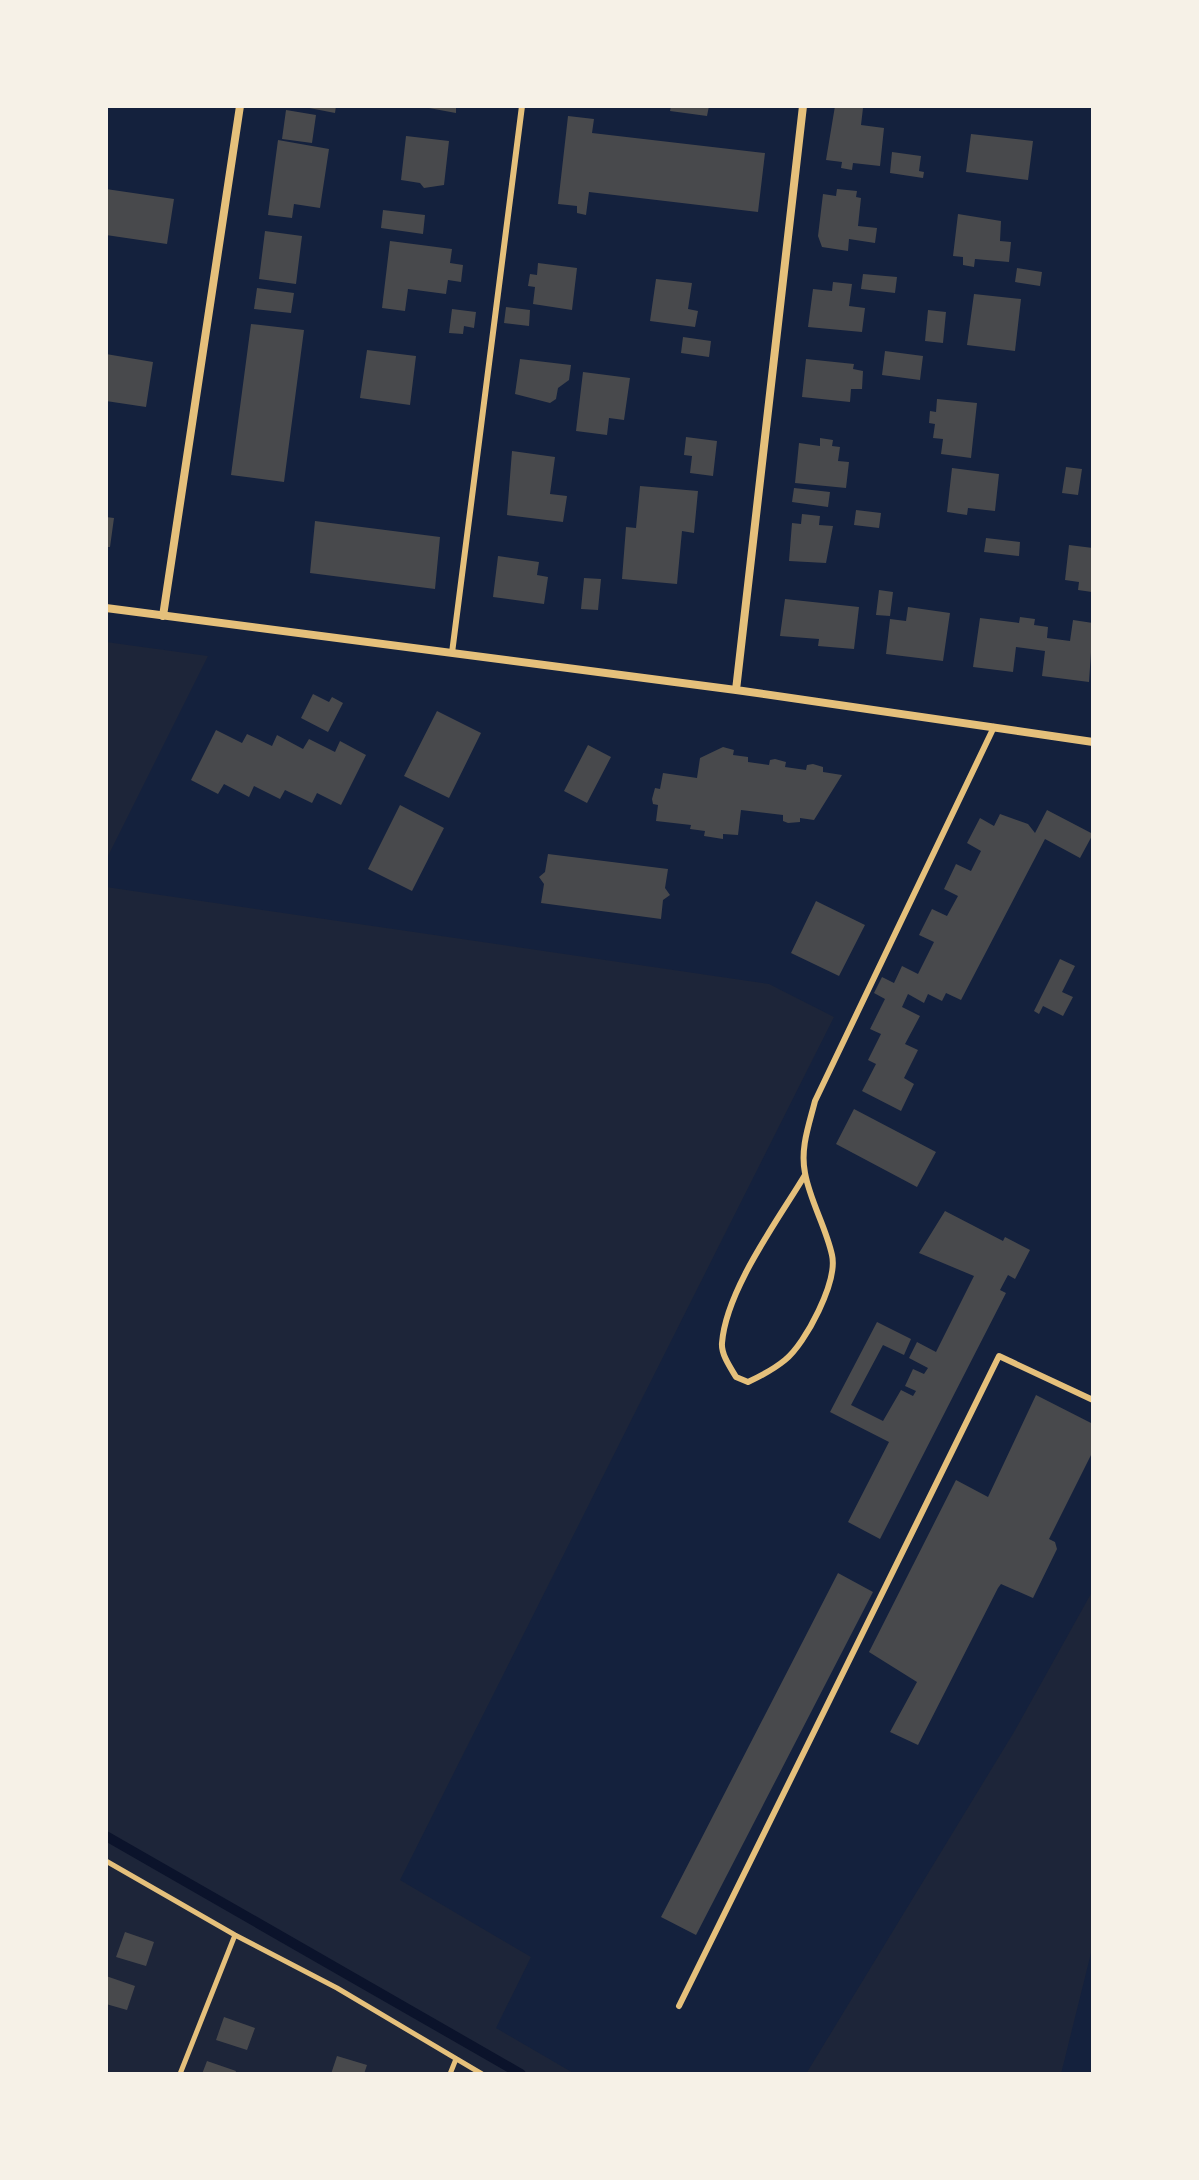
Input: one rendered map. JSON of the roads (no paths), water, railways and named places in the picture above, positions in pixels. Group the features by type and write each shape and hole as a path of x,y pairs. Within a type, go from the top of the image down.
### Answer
{"street":[{"path":"163,616 240,106"},
{"path":"736,690 803,106"},
{"path":"106,608 736,690 1093,742"}],"lane":[{"path":"452,653 522,106"},
{"path":"805,1175 743,1282 726,1324 721,1346 736,1377 748,1382 787,1358 796,1348 805,1337 827,1290 833,1260 823,1219 805,1175 803,1147 815,1101 994,727"},
{"path":"679,2006 999,1356 1093,1400"}],"waterway":[{"path":"106,1836 521,2074"}]}
